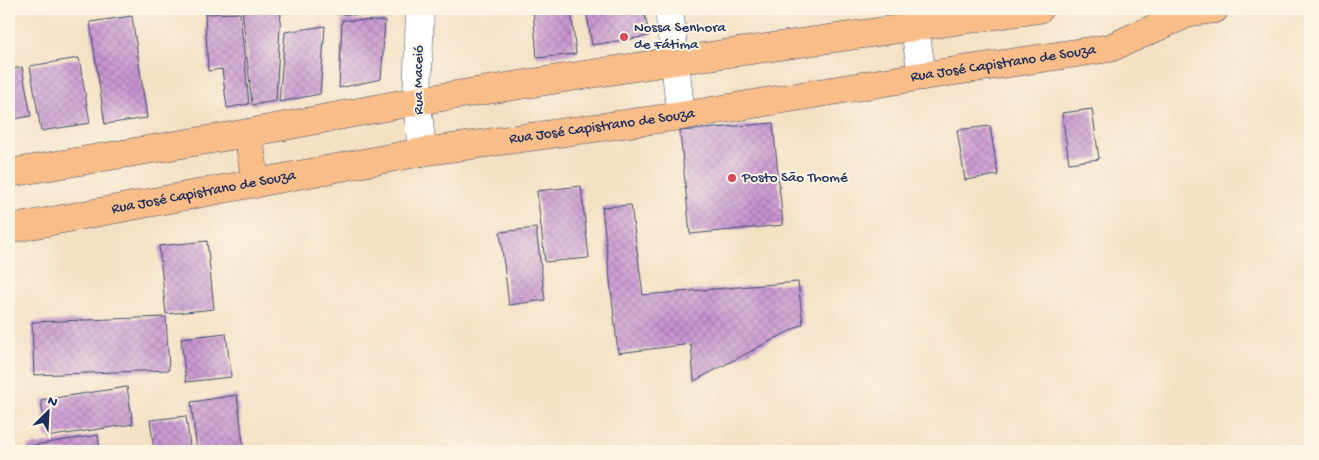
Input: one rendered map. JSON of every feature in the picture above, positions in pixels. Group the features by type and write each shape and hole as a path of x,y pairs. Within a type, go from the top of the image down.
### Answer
{"main road":[{"path":"9,173 248,133 417,101 674,61 914,17 1039,9"},
{"name":"Rua José Capistrano de Souza","path":"9,229 422,152 681,116 922,76 1110,48 1191,10"},
{"path":"248,133 256,184"}],"street":[{"name":"Rua Maceió","path":"420,9 417,101 422,152"},
{"path":"669,9 681,116"},
{"path":"914,17 922,76"}],"building":[{"path":"242,9 281,9 276,101 252,105"},
{"path":"337,9 390,9 389,16 336,14"},
{"path":"533,9 571,9 576,54 537,58"},
{"path":"586,9 644,9 649,36 592,45"},
{"path":"240,13 249,104 227,108 222,69 208,71 205,14"},
{"path":"132,16 147,118 105,124 90,22"},
{"path":"342,20 385,21 381,79 339,88"},
{"path":"325,26 320,94 279,102 285,32"},
{"path":"79,58 90,123 41,131 30,66"},
{"path":"22,67 31,116 9,120 9,70"},
{"path":"1092,109 1099,159 1069,163 1062,113"},
{"name":"Posto São Thomé","path":"773,123 783,225 690,234 680,131"},
{"path":"990,126 998,175 965,180 957,130"},
{"path":"581,186 589,258 545,262 537,191"},
{"path":"631,205 643,295 798,282 803,324 694,381 691,344 618,353 602,207"},
{"path":"536,228 545,300 509,305 500,232"},
{"path":"207,241 214,309 166,314 159,246"},
{"path":"166,317 169,370 34,375 32,322"},
{"path":"226,333 231,377 186,382 181,338"},
{"path":"127,387 133,424 46,437 41,400"},
{"path":"237,395 244,451 197,451 191,402"},
{"path":"186,416 190,446 154,450 150,420"},
{"path":"98,435 100,451 28,451 28,446"}],"place":[{"name":"Nossa Senhora de Fátima","path":"624,37"},
{"name":"Posto São Thomé","path":"732,178"}]}
